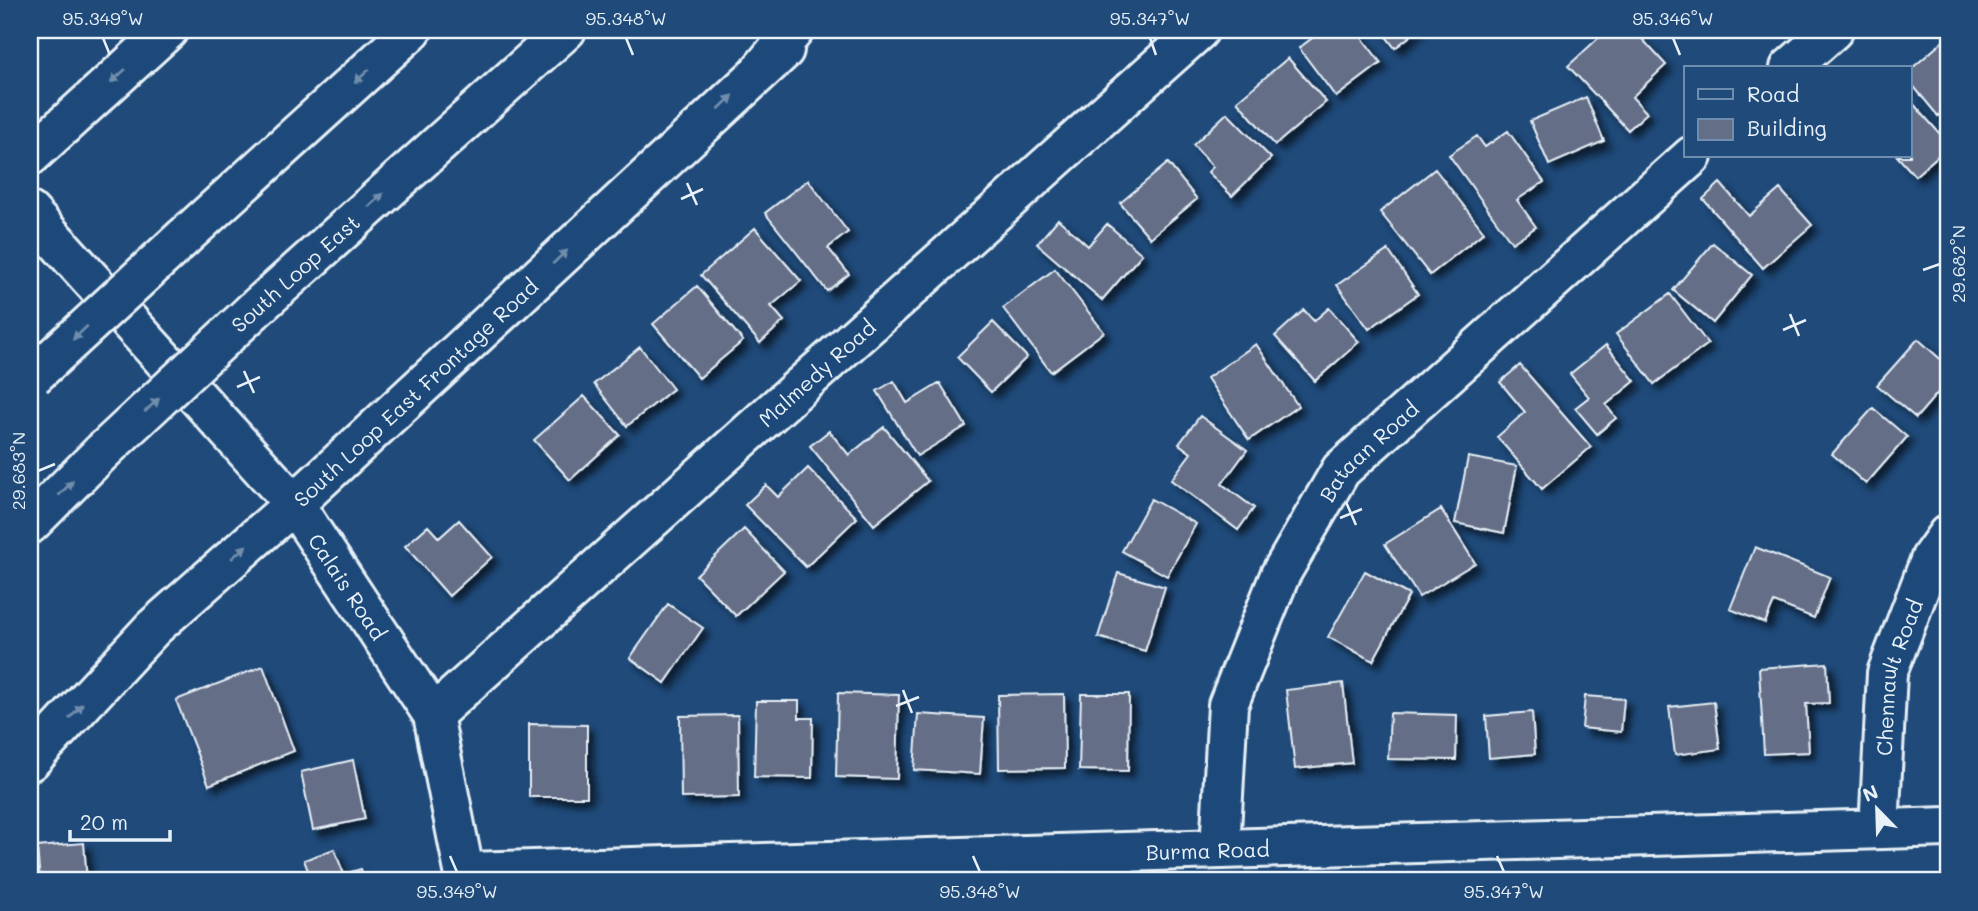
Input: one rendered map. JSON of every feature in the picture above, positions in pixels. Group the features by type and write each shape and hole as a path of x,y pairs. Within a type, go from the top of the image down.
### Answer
{"main road":[{"path":"30,156 168,30"},
{"path":"32,378 412,30"},
{"name":"South Loop East","path":"30,524 102,452 253,311 566,30"},
{"path":"760,71 794,30"},
{"name":"South Loop East Frontage Road","path":"30,761 153,628 294,504 806,30"},
{"name":"Malmedy Road","path":"432,715 1199,30"},
{"path":"1792,66 1833,30"},
{"name":"Bataan Road","path":"1220,849 1228,705 1280,576 1341,470 1690,158"},
{"name":"Calais Road","path":"30,212 294,504 432,715 466,877"},
{"name":"Chennault Road","path":"1879,829 1887,673 1931,558 1948,534"},
{"name":"Burma Road","path":"466,877 1220,849 1948,827"}],"building":[{"path":"1323,30 1356,30 1381,63 1336,97 1299,48"},
{"path":"1381,30 1418,30 1395,48"},
{"path":"1607,30 1634,30 1666,65 1632,97 1647,113 1628,130 1568,66"},
{"path":"1948,37 1948,107 1938,116 1912,84 1912,68"},
{"path":"1288,58 1326,102 1275,145 1237,101"},
{"path":"1586,97 1604,141 1549,165 1530,121"},
{"path":"1912,102 1948,143 1948,147 1915,176 1899,158 1912,158"},
{"path":"1227,113 1271,158 1232,196 1208,172 1213,167 1193,145"},
{"path":"1508,131 1544,182 1517,200 1536,227 1512,243 1449,155 1477,136 1485,147"},
{"path":"1168,163 1197,199 1150,238 1120,203"},
{"path":"1435,169 1484,232 1430,275 1380,212"},
{"path":"808,180 848,232 828,248 849,274 827,291 765,213"},
{"path":"1720,183 1749,216 1780,189 1812,225 1763,268 1703,199"},
{"path":"1058,219 1088,246 1107,224 1142,254 1102,300 1037,244"},
{"path":"755,228 801,281 771,306 784,321 760,343 701,275"},
{"path":"1713,243 1752,275 1713,323 1673,290"},
{"path":"1388,250 1418,294 1369,329 1337,285"},
{"path":"1055,269 1104,332 1051,372 1003,308"},
{"path":"697,286 743,341 699,378 653,324"},
{"path":"1670,294 1708,344 1654,384 1616,334"},
{"path":"1329,308 1359,342 1315,381 1275,336 1304,310 1314,321"},
{"path":"993,322 1027,357 991,392 957,357"},
{"path":"1918,339 1948,366 1948,381 1916,418 1877,385"},
{"path":"1256,344 1298,406 1249,440 1207,378"},
{"path":"1606,345 1635,381 1606,405 1616,418 1597,434 1575,408 1589,397 1570,374"},
{"path":"640,347 673,389 627,426 594,384"},
{"path":"1520,365 1591,447 1542,489 1497,437 1525,412 1500,382"},
{"path":"894,381 907,403 940,383 966,426 917,456 877,391"},
{"path":"584,396 620,435 570,480 534,440"},
{"path":"1873,408 1907,437 1866,484 1832,454"},
{"path":"1200,416 1247,450 1222,484 1254,508 1238,530 1171,480 1191,453 1179,444"},
{"path":"884,427 928,481 874,525 810,446 829,431 849,455"},
{"path":"1468,457 1517,466 1504,533 1455,523"},
{"path":"808,468 857,518 806,567 745,505 766,485 778,497"},
{"path":"1151,499 1196,524 1167,576 1122,551"},
{"path":"1441,509 1475,563 1419,597 1385,544"},
{"path":"459,520 492,557 449,596 405,546 428,526 439,538"},
{"path":"744,529 784,571 736,616 696,575"},
{"path":"1755,547 1830,577 1814,618 1774,602 1765,623 1730,609"},
{"path":"1365,571 1409,595 1373,661 1328,637"},
{"path":"1118,573 1165,587 1145,651 1098,637"},
{"path":"668,604 703,628 665,683 630,658"},
{"path":"1827,663 1829,703 1806,704 1809,752 1764,754 1759,668"},
{"path":"263,666 294,751 209,785 176,700"},
{"path":"1343,683 1352,763 1295,769 1286,690"},
{"path":"838,693 899,695 897,779 836,777"},
{"path":"1064,694 1065,768 999,769 998,695"},
{"path":"1081,694 1129,694 1128,771 1079,770"},
{"path":"1585,696 1624,699 1621,732 1582,728"},
{"path":"756,701 799,701 799,718 813,718 812,778 754,777"},
{"path":"1714,702 1720,749 1675,755 1669,707"},
{"path":"1532,712 1535,754 1489,758 1486,716"},
{"path":"1390,713 1457,715 1456,760 1388,759"},
{"path":"918,714 984,718 980,774 914,770"},
{"path":"738,715 739,797 681,798 680,716"},
{"path":"529,724 587,725 587,797 529,797"},
{"path":"353,760 365,819 313,830 301,772"},
{"path":"84,843 87,881 40,881 37,847"},
{"path":"334,849 344,874 361,869 365,881 312,881 304,860"}]}
